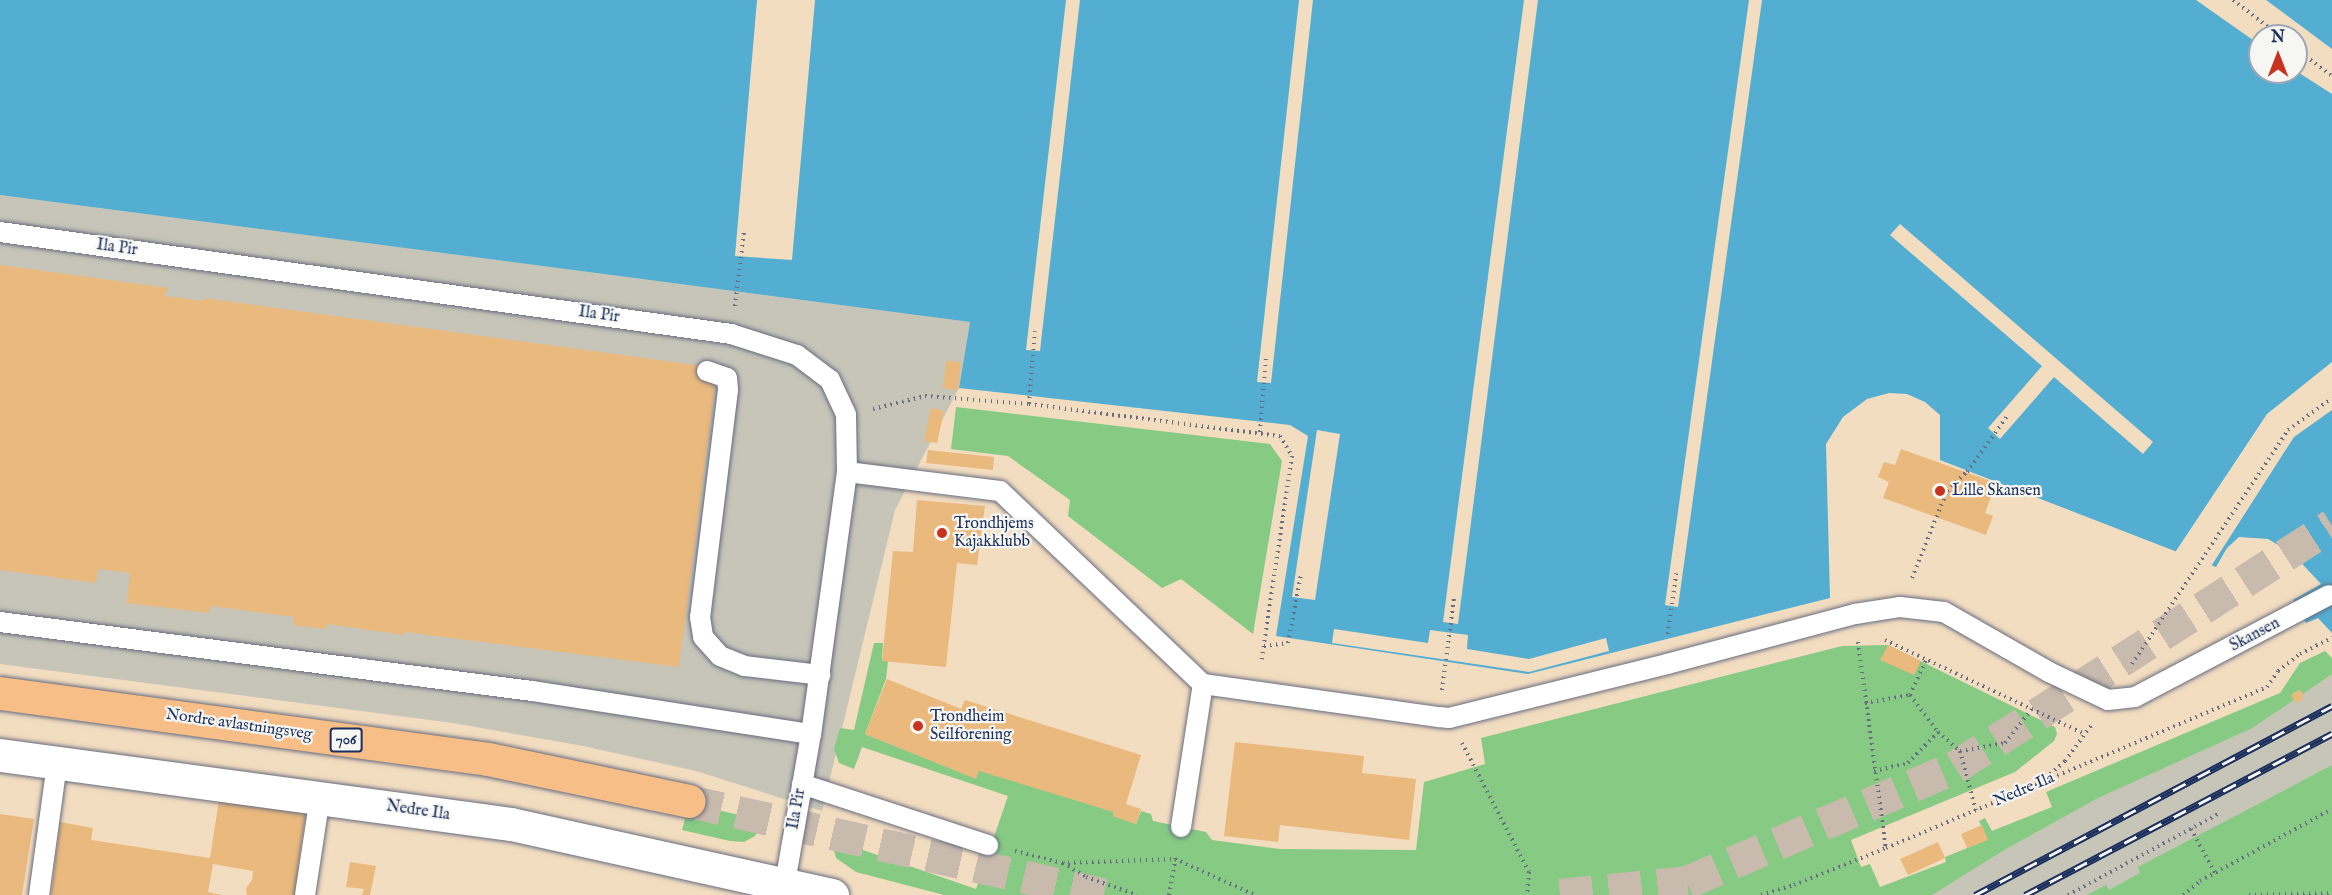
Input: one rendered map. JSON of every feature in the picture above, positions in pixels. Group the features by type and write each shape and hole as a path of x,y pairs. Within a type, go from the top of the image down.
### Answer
{"highway":[{"name":"Nordre avlastningsveg","path":"0,693 488,759 689,801"}],"street":[{"name":"Nedre Ila","path":"0,755 320,796 511,824 832,895"}],"lane":[{"name":"Ila Pir","path":"0,232 732,334 797,355 830,380 846,416 847,472 820,675 785,883"},
{"path":"707,371 726,378 728,401 700,617 703,637 720,656 745,666 820,675"},
{"path":"847,472 1000,491 1203,684 1449,718"},
{"name":"Skansen","path":"1449,718 1855,614 1900,607 1944,612 2049,672 2108,700 2135,697 2329,595"},
{"path":"0,622 531,691 811,734"},
{"path":"1181,827 1203,684"},
{"path":"39,895 57,763"},
{"path":"802,784 988,845"},
{"path":"304,895 320,796"}],"path":[{"path":"2233,0 2264,24"},
{"path":"2308,58 2332,76"},
{"path":"736,297 744,230"},
{"path":"1029,404 1035,332"},
{"path":"1260,432 1266,358"},
{"path":"846,416 925,396 1029,404 1280,436 1292,456 1257,691"},
{"path":"2196,567 2288,430 2332,398"},
{"path":"1900,607 1947,491 1967,472 2008,415"},
{"path":"1264,646 1288,643 1301,574"},
{"path":"1667,639 1676,574"},
{"path":"1443,670 1454,598"},
{"path":"1869,638 1857,638 1886,848"},
{"path":"1880,638 1927,658 2085,734"},
{"name":"Nedre Ila","path":"1761,895 1794,885 1886,848 2267,687 2278,671 2300,654 2332,638"},
{"path":"1910,695 1927,658"},
{"path":"1865,703 1910,695"},
{"path":"1910,695 1938,732 1960,751 1976,811"},
{"path":"1960,751 2005,743 2032,710"},
{"path":"1449,718 1529,873 1527,895"},
{"path":"1874,771 1908,763 1938,732"},
{"path":"2183,895 2215,873 2332,809"},
{"path":"2068,895 2218,814"},
{"path":"2191,829 2215,873"},
{"path":"988,845 1062,863 1175,859 1255,895"},
{"path":"1169,895 1175,859"},
{"path":"1062,863 1086,877 1137,895"},
{"path":"2249,895 2332,893"}],"shaded area":[{"path":"0,195 970,322 959,388 895,510 822,811 696,771 583,746 453,723 0,664"},
{"path":"2332,674 2332,765 2232,818 2119,895 1895,895 1997,845 1992,831 2101,788 2301,690 2303,694"}],"green space":[{"path":"956,407 1270,444 1282,461 1253,634 1181,579 1162,588 1068,516 1070,500 1008,456 951,449"},
{"path":"874,643 883,643 882,659 888,661 886,679 865,734 975,778 979,770 1114,812 1113,816 1136,824 1141,811 1151,814 1153,821 1206,832 1212,840 1280,849 1416,850 1424,782 1485,764 1481,738 1842,646 1888,645 2055,727 2057,734 2054,741 2015,772 1851,840 1861,867 1870,864 1880,887 1946,862 1945,857 1987,840 1979,821 1985,818 1992,831 2052,807 2046,792 2280,693 2300,663 2325,651 2332,658 2332,674 2303,694 2300,690 2292,694 2294,700 2252,728 2098,798 2004,850 1932,895 944,895 856,872 836,858 831,839 976,889 1008,796 862,747 854,769 839,763 834,749 840,728 854,730"},
{"path":"2332,765 2332,895 2087,895 2106,885 2109,890 2140,873 2138,867"},
{"path":"689,803 764,821 755,836 744,842 682,830"}],"water":[{"path":"0,0 2196,0 2248,37 2248,84 2308,84 2308,79 2332,94 2332,633 2318,618 2306,623 2293,600 2321,584 2292,553 2268,539 2239,537 2227,548 2216,567 1940,460 1940,415 1925,402 1907,394 1889,393 1867,399 1843,417 1826,444 1830,598 1528,674 1276,636 1308,436 1290,425 959,388 970,322 0,195"},
{"path":"2266,0 2332,0 2332,49 2308,31 2308,24 2298,24"}],"pier":[{"path":"757,0 815,0 792,260 735,256"},
{"path":"1066,0 1080,0 1040,351 1026,350"},
{"path":"1299,0 1313,0 1271,383 1257,382"},
{"path":"1524,0 1538,0 1458,624 1443,622"},
{"path":"1749,0 1762,0 1678,607 1665,605"},
{"path":"1900,224 2153,442 2143,454 2054,377 2000,439 1988,428 2042,366 1890,235"},
{"path":"2332,362 2332,410 2294,437 2210,568 2174,554 2267,414"},
{"path":"1317,430 1340,434 1315,600 1292,597"},
{"path":"1334,629 1428,643 1430,630 1468,635 1467,649 1529,659 1606,638 1609,651 1529,672 1332,643"}],"building":[{"path":"0,265 168,288 165,296 203,301 203,298 717,368 679,667 404,632 404,635 327,624 326,629 293,625 294,617 210,606 209,613 127,603 130,573 98,569 96,583 0,570"},
{"path":"946,361 961,362 958,390 943,388"},
{"path":"931,408 944,411 937,443 924,441"},
{"name":"Lille Skansen","path":"1901,449 1996,483 1985,513 1993,516 1986,535 1883,498 1889,482 1878,477 1884,462 1895,465"},
{"path":"928,450 994,457 993,470 926,463"},
{"path":"917,500 985,506 977,565 957,563 946,667 882,661 893,551 913,552"},
{"path":"1888,645 1921,661 1914,675 1880,660"},
{"path":"887,679 961,709 965,700 1141,755 1126,804 1141,809 1136,824 1113,816 1114,812 979,771 976,779 865,734"},
{"path":"2301,690 2304,699 2295,703 2291,695"},
{"path":"1235,742 1364,756 1362,773 1416,779 1409,840 1280,825 1278,842 1224,836"},
{"path":"220,794 307,808 298,866 302,866 298,895 247,895 246,888 252,880 253,871 213,864 208,892 222,895 51,895 60,822 93,828 91,840 210,858"},
{"path":"0,814 34,819 22,895 0,895"},
{"path":"1982,825 1988,840 1967,848 1961,834"},
{"path":"1938,842 1945,858 1908,875 1900,859"},
{"path":"350,862 376,866 370,895 362,895 364,889 346,887"}],"tunnel":[{"path":"1560,895 1687,882 1955,767 2332,525"},
{"path":"689,801 1107,895"}],"railway":[{"path":"1975,895 2332,706"},
{"path":"2025,895 2332,734"}],"place":[{"name":"Lille Skansen","path":"1940,491"},
{"name":"Trondhjems Kajakklubb","path":"942,533"},
{"name":"Trondheim Seilforening","path":"918,726"}]}
